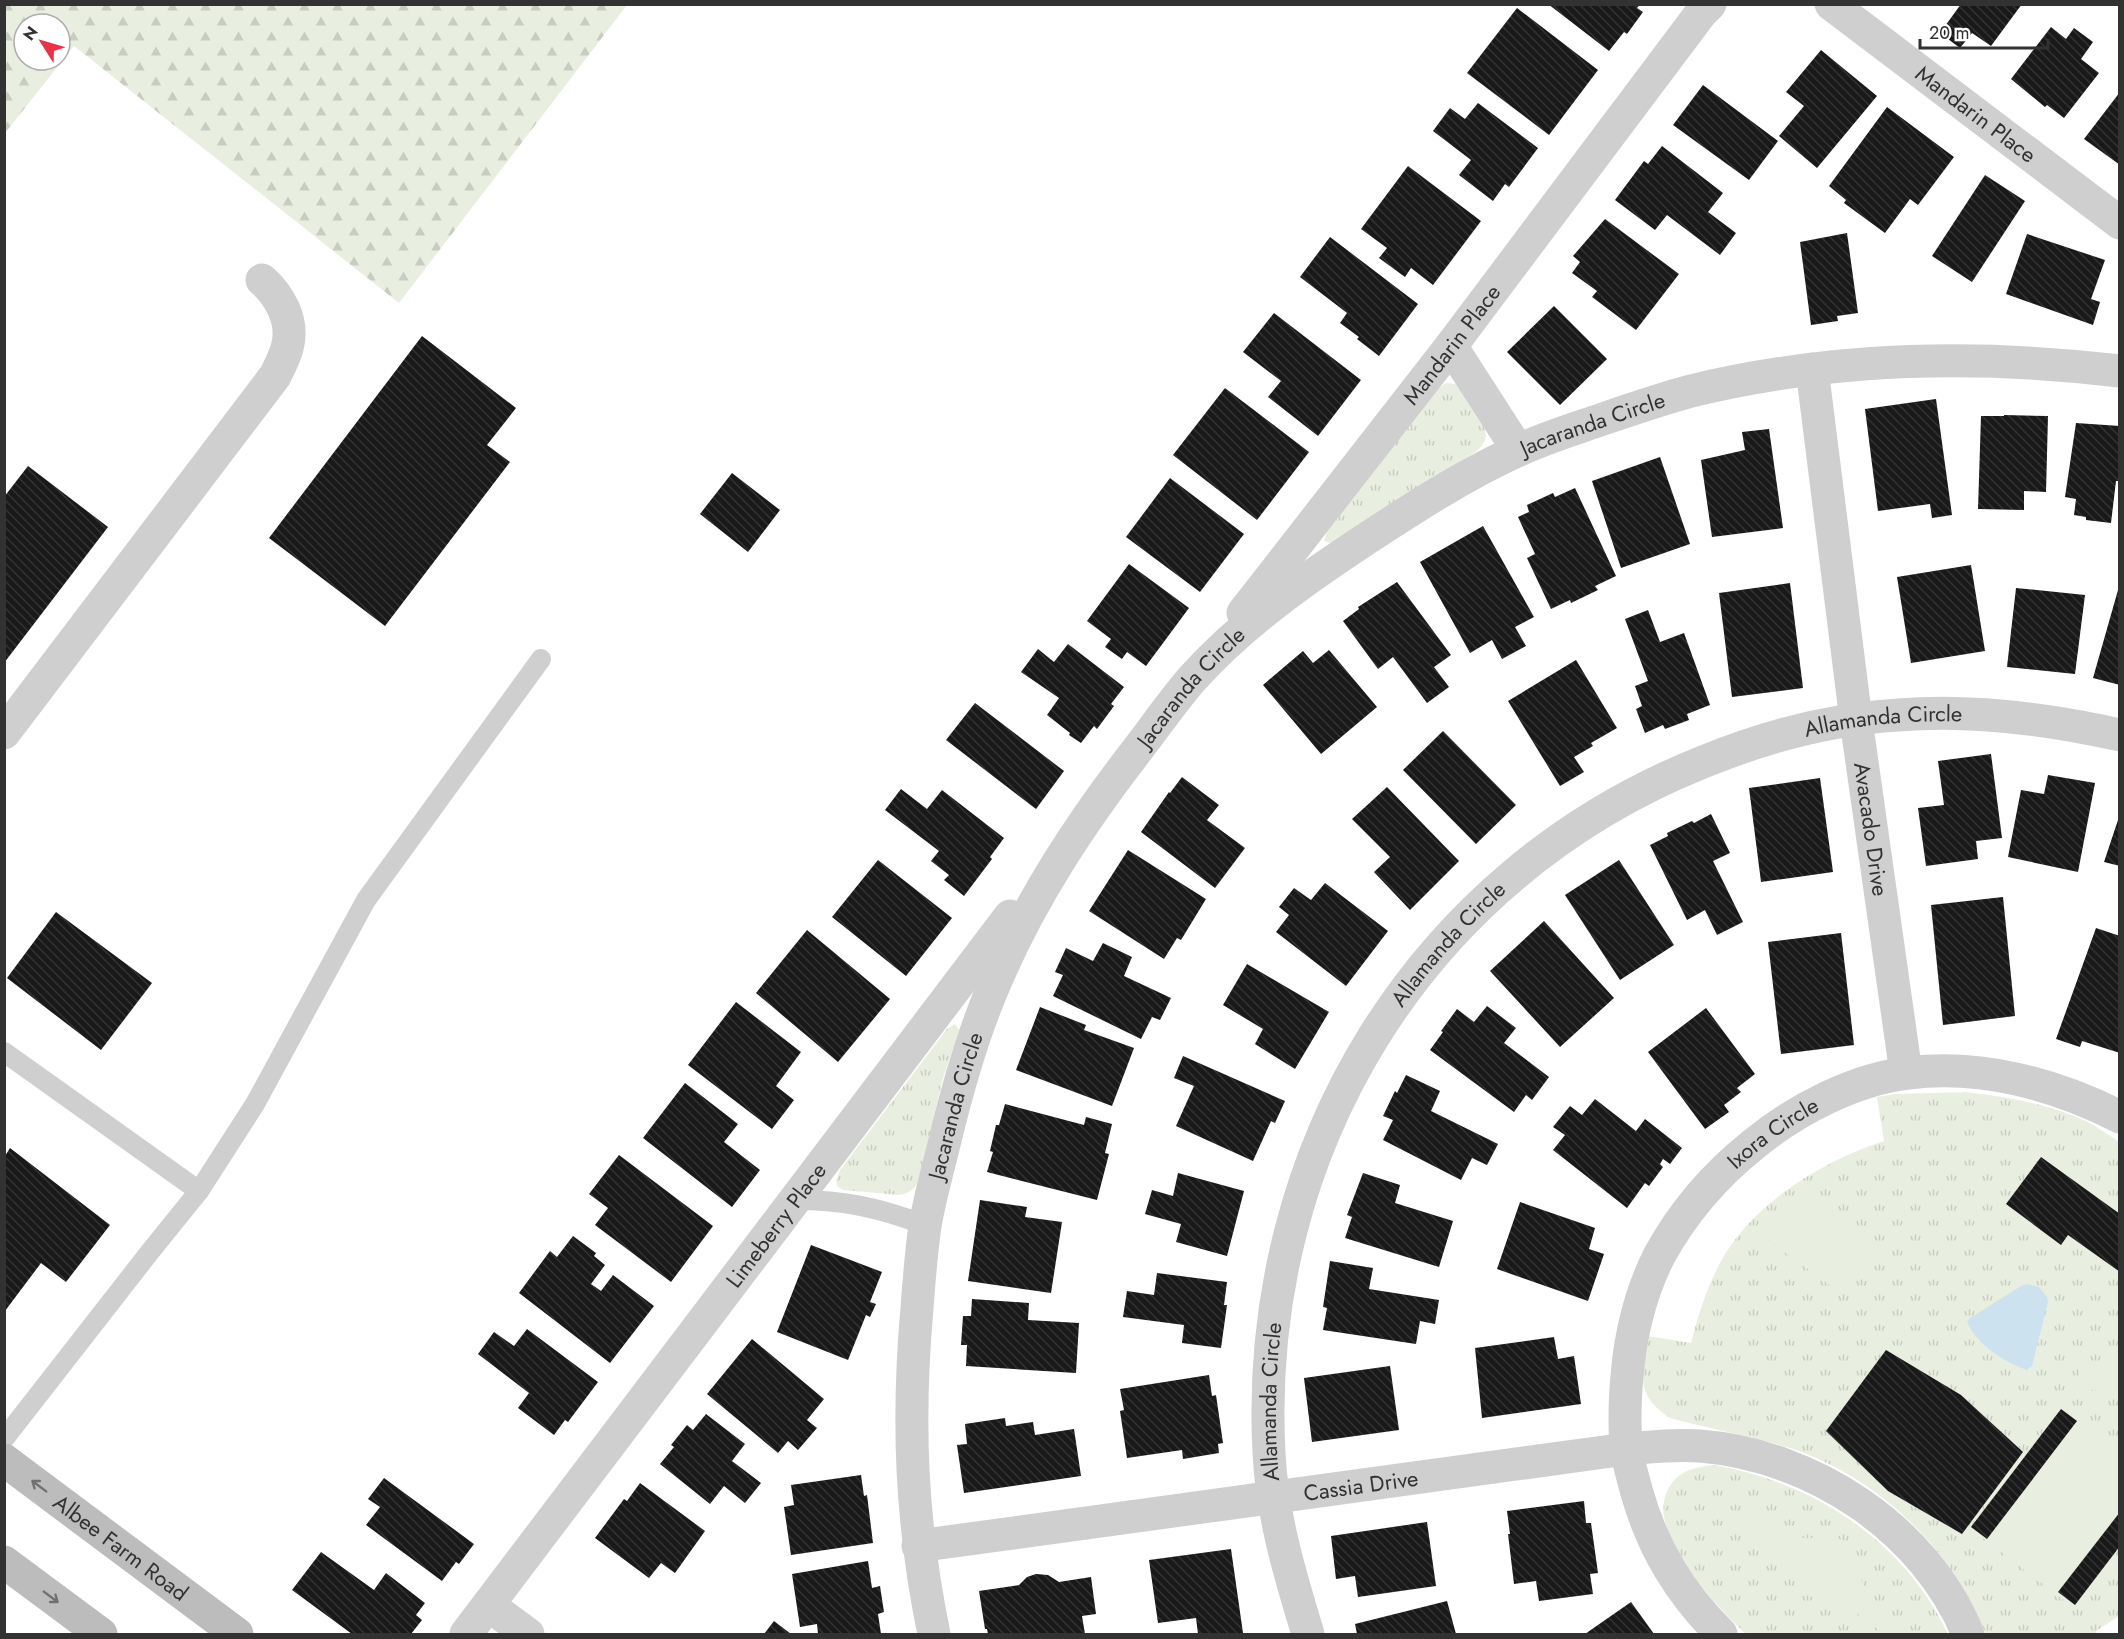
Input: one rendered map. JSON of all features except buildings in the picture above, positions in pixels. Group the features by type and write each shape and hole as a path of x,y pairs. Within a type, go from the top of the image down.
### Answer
{"main road":[{"name":"Albee Farm Road","path":"4,1460 237,1635"},
{"path":"4,1562 101,1635"}],"street":[{"name":"Mandarin Place","path":"1191,680 1451,346 1710,4"},
{"name":"Mandarin Place","path":"1831,4 2120,223"},
{"path":"4,733 275,376 288,344 288,325 284,308 277,295 262,280"},
{"path":"1451,346 1518,450"},
{"name":"Jacaranda Circle","path":"934,1635 918,1546 910,1431 911,1396 925,1225 957,1093 990,994 1025,919 1094,806 1191,680 1261,614 1321,569 1445,488 1518,450 1582,426 1688,392 1748,379 1812,369 1961,360 2054,364 2119,370"},
{"name":"Avacado Drive","path":"1812,369 1856,720 1906,1073"},
{"name":"Allamanda Circle","path":"1308,1635 1282,1545 1269,1454 1270,1360 1280,1275 1303,1186 1336,1103 1406,988 1463,920 1496,888 1567,833 1604,810 1644,788 1726,753 1768,739 1856,720 1907,714 1996,716 2043,721 2120,735"},
{"name":"Limeberry Place","path":"488,1605 1094,806"},
{"name":"Ixora Circle","path":"1721,1635 1671,1575 1643,1513 1626,1449 1624,1418 1626,1385 1636,1316 1658,1258 1690,1208 1741,1154 1799,1112 1867,1083 1906,1073 1938,1071 1968,1073 2032,1082 2073,1095 2120,1118"},
{"path":"1626,1449 1690,1446 1728,1450 1779,1463 1824,1482 1865,1508 1914,1552 1948,1595 1968,1635"},
{"name":"Cassia Drive","path":"918,1546 1626,1449"},
{"path":"466,1635 488,1605 528,1635"}],"lane":[{"path":"4,1440 199,1191 255,1104 366,900 541,659"},
{"path":"4,1052 199,1191"},
{"path":"796,1200 833,1201 875,1208 925,1225"}],"green space":[{"path":"5,4 627,4 399,303 74,46 72,49 72,12 12,12 12,72 53,72 5,133"},
{"path":"1446,383 1455,384 1459,388 1480,419 1486,436 1482,446 1331,543 1324,541 1327,532 1435,391"},
{"path":"955,1024 959,1030 942,1082 919,1180 915,1186 909,1192 899,1195 843,1190 838,1187 836,1181 840,1170 947,1029"},
{"path":"1966,1092 2013,1099 2059,1110 2088,1122 2119,1142 2119,1616 2096,1631 2097,1634 1986,1634 1953,1573 1932,1545 1882,1497 1853,1477 1790,1448 1670,1418 1658,1409 1645,1392 1643,1372 1648,1336 1691,1343 1714,1274 1732,1244 1749,1223 1768,1205 1813,1173 1861,1149 1884,1141 1877,1097 1895,1094"},
{"path":"1799,1190 1877,1248 1842,1294 1764,1237"},
{"path":"2080,1362 2119,1367 2119,1393 2077,1388"},
{"path":"2061,1409 2119,1453 2119,1546 2073,1607 1971,1529"},
{"path":"1714,1465 1751,1473 1787,1486 1820,1501 1852,1521 1881,1544 1907,1571 1929,1601 1948,1634 1746,1634 1718,1606 1686,1566 1674,1545 1666,1523 1664,1504 1674,1481 1689,1470"},
{"path":"1757,1506 1794,1536 1834,1538 1848,1543 1853,1548 1865,1593 1897,1619 1900,1624 1898,1632 1884,1634 1851,1609 1806,1595 1781,1552 1744,1522 1742,1515 1745,1509"}],"water":[{"path":"2027,1284 2039,1287 2048,1302 2032,1366 2027,1370 1992,1352 1977,1338 1967,1322"}]}
